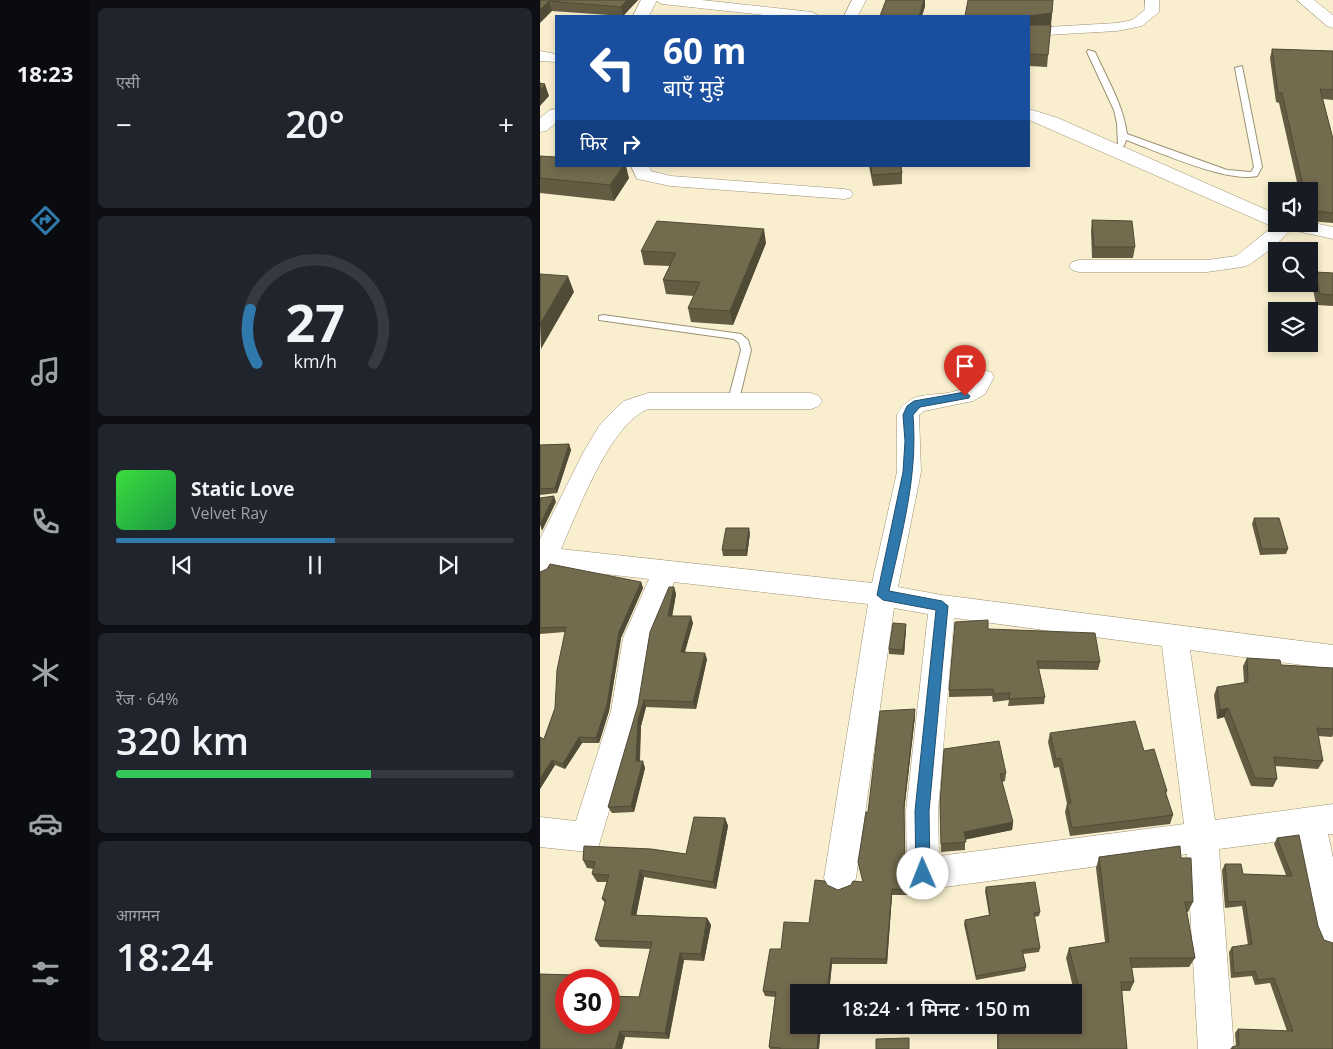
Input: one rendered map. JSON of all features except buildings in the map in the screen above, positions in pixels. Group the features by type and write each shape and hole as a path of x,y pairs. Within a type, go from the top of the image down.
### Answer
{"street":[{"path":"642,15 649,0"},
{"path":"662,0 803,15"},
{"path":"852,15 859,0"},
{"path":"1030,32 1058,32 1137,23 1152,12 1152,0"},
{"path":"1305,0 1331,19"},
{"path":"540,56 555,58"},
{"path":"1030,114 1121,144 1268,216"},
{"path":"540,127 555,115"},
{"path":"540,138 555,135"},
{"path":"640,167 644,175 671,181 844,194"},
{"path":"1318,229 1333,232"},
{"path":"1079,266 1207,266 1242,261 1268,242 1275,232"},
{"path":"840,878 883,595 909,472 910,441 908,415 911,409 918,404 965,396 977,389 983,377"},
{"path":"811,401 648,401 632,406 607,432 591,459 541,560 666,571 883,595 942,606 1333,657"},
{"path":"540,832 587,837 625,711 637,638 666,571"},
{"path":"942,606 922,811 923,874 1202,838 1321,820 1333,931"},
{"path":"1174,636 1202,838 1216,1049"}],"lane":[{"path":"1091,52 1117,108 1121,144 1225,172 1242,175 1254,174 1258,167 1239,68"},
{"path":"603,318 737,336 744,342 746,350 734,401"}],"route":[{"path":"923,874 922,811 942,606 883,595 909,472 910,441 908,415 911,409 918,404 965,396"}]}
